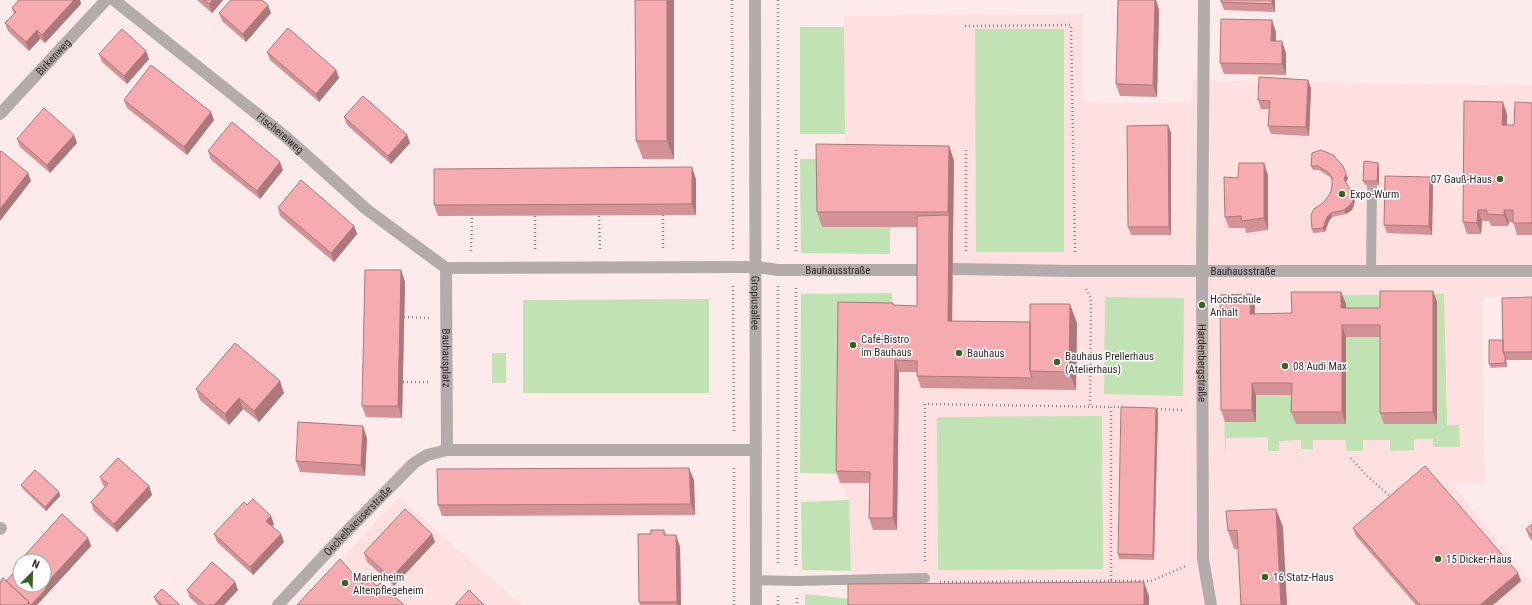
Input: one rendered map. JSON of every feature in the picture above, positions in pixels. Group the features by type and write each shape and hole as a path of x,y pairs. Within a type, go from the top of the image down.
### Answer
{"street":[{"name":"Birkenweg","path":"0,114 106,0"},
{"name":"Fischereiweg","path":"114,0 286,137 366,209 446,268"},
{"name":"Gropiusallee","path":"755,0 756,605"},
{"name":"Hardenbergstraße","path":"1204,0 1202,271 1203,559 1211,605"},
{"path":"446,268 756,267"},
{"name":"Bauhausstraße","path":"756,267 778,270 920,270"},
{"name":"Bauhausplatz","path":"446,268 447,450"},
{"name":"Bauhausstraße","path":"953,270 1532,271"},
{"path":"447,450 756,450"},
{"name":"Oechelhaeuserstraße","path":"278,605 346,531 414,463 427,455 447,450"}],"lane":[{"path":"1371,270 1372,185"},
{"path":"756,580 797,581 925,578"}],"path":[{"path":"732,0 733,266"},
{"path":"778,0 778,605"},
{"path":"965,26 1071,25 1076,271 1091,298 1090,406"},
{"path":"796,150 797,605"},
{"path":"966,150 966,269"},
{"path":"663,215 664,255"},
{"path":"470,256 472,216"},
{"path":"535,216 536,256"},
{"path":"599,216 600,255"},
{"path":"404,317 434,318"},
{"path":"403,382 434,382"},
{"path":"1132,408 925,404 925,578 937,582 1151,581 1203,559"},
{"path":"1111,407 1111,581"},
{"path":"1146,408 1202,410"},
{"path":"1351,458 1366,475 1396,502"}],"shaded area":[{"name":"Hochschule Anhalt","path":"975,14 1082,15 1083,102 1191,103 1193,80 1532,86 1532,296 1483,297 1482,336 1485,482 1452,483 1532,584 1532,605 853,605 849,500 840,483 921,317 921,227 891,227 890,254 801,253 800,159 822,159 845,149 845,134 800,134 800,27 844,27 844,16"},
{"path":"399,497 521,605 298,605"}],"green space":[{"path":"800,27 844,27 845,134 800,134"},
{"path":"975,29 1064,29 1064,252 976,252"},
{"path":"800,159 822,159 890,227 890,254 801,253"},
{"path":"892,293 892,314 840,474 800,473 801,294"},
{"name":"08 Audi Max","path":"1444,294 1447,425 1459,425 1460,447 1433,447 1433,439 1414,439 1414,450 1390,451 1390,440 1363,440 1363,451 1346,451 1345,440 1313,440 1313,449 1301,449 1301,440 1279,441 1279,451 1268,451 1268,437 1226,438 1225,449 1222,298 1254,297 1255,325 1296,325 1295,296"},
{"path":"1105,297 1184,298 1183,396 1104,394"},
{"path":"709,299 709,393 523,393 523,300"},
{"path":"492,353 506,353 506,383 492,383"},
{"path":"1102,416 1103,569 938,570 937,417"},
{"path":"849,500 851,571 802,570 801,502"},
{"path":"805,594 853,599 853,605 805,605"}],"building":[{"path":"19,0 74,0 42,35 37,30 26,42 5,23 16,12 12,8"},
{"path":"204,0 213,0 209,4"},
{"path":"231,0 262,0 268,5 243,34 219,13"},
{"path":"635,0 667,0 667,141 636,141"},
{"path":"1118,0 1155,0 1153,85 1116,84"},
{"path":"1221,0 1272,0 1272,4 1221,2"},
{"path":"1221,19 1272,20 1271,41 1282,41 1282,64 1220,63"},
{"path":"288,28 336,70 316,94 267,52"},
{"path":"122,29 146,51 124,76 99,54"},
{"path":"151,65 211,112 184,147 124,100"},
{"path":"1259,77 1308,80 1306,127 1268,126 1270,101 1258,100"},
{"path":"363,96 407,135 388,156 344,117"},
{"name":"07 Gauß-Haus","path":"1464,101 1503,102 1502,125 1514,125 1515,102 1532,103 1532,223 1513,223 1513,210 1504,210 1504,215 1487,214 1487,210 1478,210 1477,223 1463,222"},
{"path":"44,108 74,135 47,165 17,139"},
{"path":"232,122 280,162 257,191 208,151"},
{"path":"1168,125 1169,227 1128,227 1127,126"},
{"path":"816,144 949,146 948,212 817,212"},
{"name":"Expo-Wurm","path":"1321,150 1333,155 1343,166 1346,174 1344,179 1353,195 1353,201 1344,210 1331,213 1327,217 1323,228 1312,229 1311,215 1314,209 1323,203 1327,198 1331,192 1332,185 1332,178 1329,173 1318,166 1311,166 1312,153"},
{"path":"1,151 28,173 0,209 0,152"},
{"path":"1364,161 1378,163 1377,181 1363,181"},
{"path":"1239,163 1264,163 1264,218 1242,221 1241,216 1225,217 1224,177 1238,178"},
{"path":"692,167 692,204 434,205 434,169"},
{"path":"1385,176 1430,177 1429,226 1384,225"},
{"path":"301,180 354,226 331,253 278,208"},
{"path":"949,215 948,321 1030,322 1030,371 1032,378 917,376 917,361 895,360 893,518 869,518 870,472 836,471 838,302 893,303 893,305 917,306 917,216"},
{"path":"365,270 401,270 398,406 362,406"},
{"name":"08 Audi Max","path":"1380,291 1433,291 1433,412 1380,413 1380,325 1342,325 1342,412 1291,412 1292,383 1252,383 1252,410 1221,410 1220,295 1251,294 1250,314 1292,313 1291,292 1341,292 1341,308 1380,308"},
{"path":"1532,297 1532,352 1503,352 1502,298"},
{"path":"1030,304 1070,304 1069,372 1030,371"},
{"path":"1489,340 1503,340 1505,363 1489,364"},
{"path":"235,343 280,381 254,411 239,398 225,414 196,389"},
{"path":"1121,407 1156,408 1153,555 1118,554"},
{"path":"298,422 363,426 361,465 296,461"},
{"path":"118,458 149,486 114,524 91,502 108,484 100,477"},
{"name":"15 Dicker-Haus","path":"1425,466 1518,573 1480,605 1420,605 1353,528"},
{"path":"689,468 691,504 438,505 437,469"},
{"path":"35,470 59,492 45,507 21,485"},
{"path":"253,499 271,516 266,521 281,534 250,567 214,534 244,502 247,505"},
{"path":"405,509 432,534 391,578 364,553"},
{"name":"16 Statz-Haus","path":"1276,509 1281,605 1241,605 1237,530 1228,531 1226,511"},
{"path":"62,514 88,538 52,577 52,553 27,553"},
{"path":"1532,524 1532,536 1526,529"},
{"path":"651,530 664,530 664,535 676,535 677,602 639,602 638,534 651,534"},
{"path":"340,559 362,584 367,578 377,586 380,583 404,605 297,605"},
{"path":"212,562 235,582 214,605 205,605 187,590"},
{"path":"12,575 12,586 6,581"},
{"path":"3,578 12,586 12,593 19,593 29,602 26,605 0,605 0,582"},
{"path":"1144,582 1144,605 848,605 848,584"},
{"path":"162,589 180,605 162,605 154,597"},
{"path":"469,590 484,605 455,605"},
{"path":"19,593 42,593 31,605"}],"place":[{"name":"07 Gauß-Haus","path":"1500,179"},
{"name":"Expo-Wurm","path":"1342,194"},
{"name":"Hochschule Anhalt","path":"1202,305"},
{"name":"Café-Bistro im Bauhaus","path":"853,345"},
{"name":"Bauhaus","path":"959,353"},
{"name":"Bauhaus Prellerhaus (Atelierhaus)","path":"1057,362"},
{"name":"08 Audi Max","path":"1285,366"},
{"name":"15 Dicker-Haus","path":"1438,559"},
{"name":"16 Statz-Haus","path":"1265,577"},
{"name":"Marienheim Altenpflegeheim","path":"345,583"}]}
